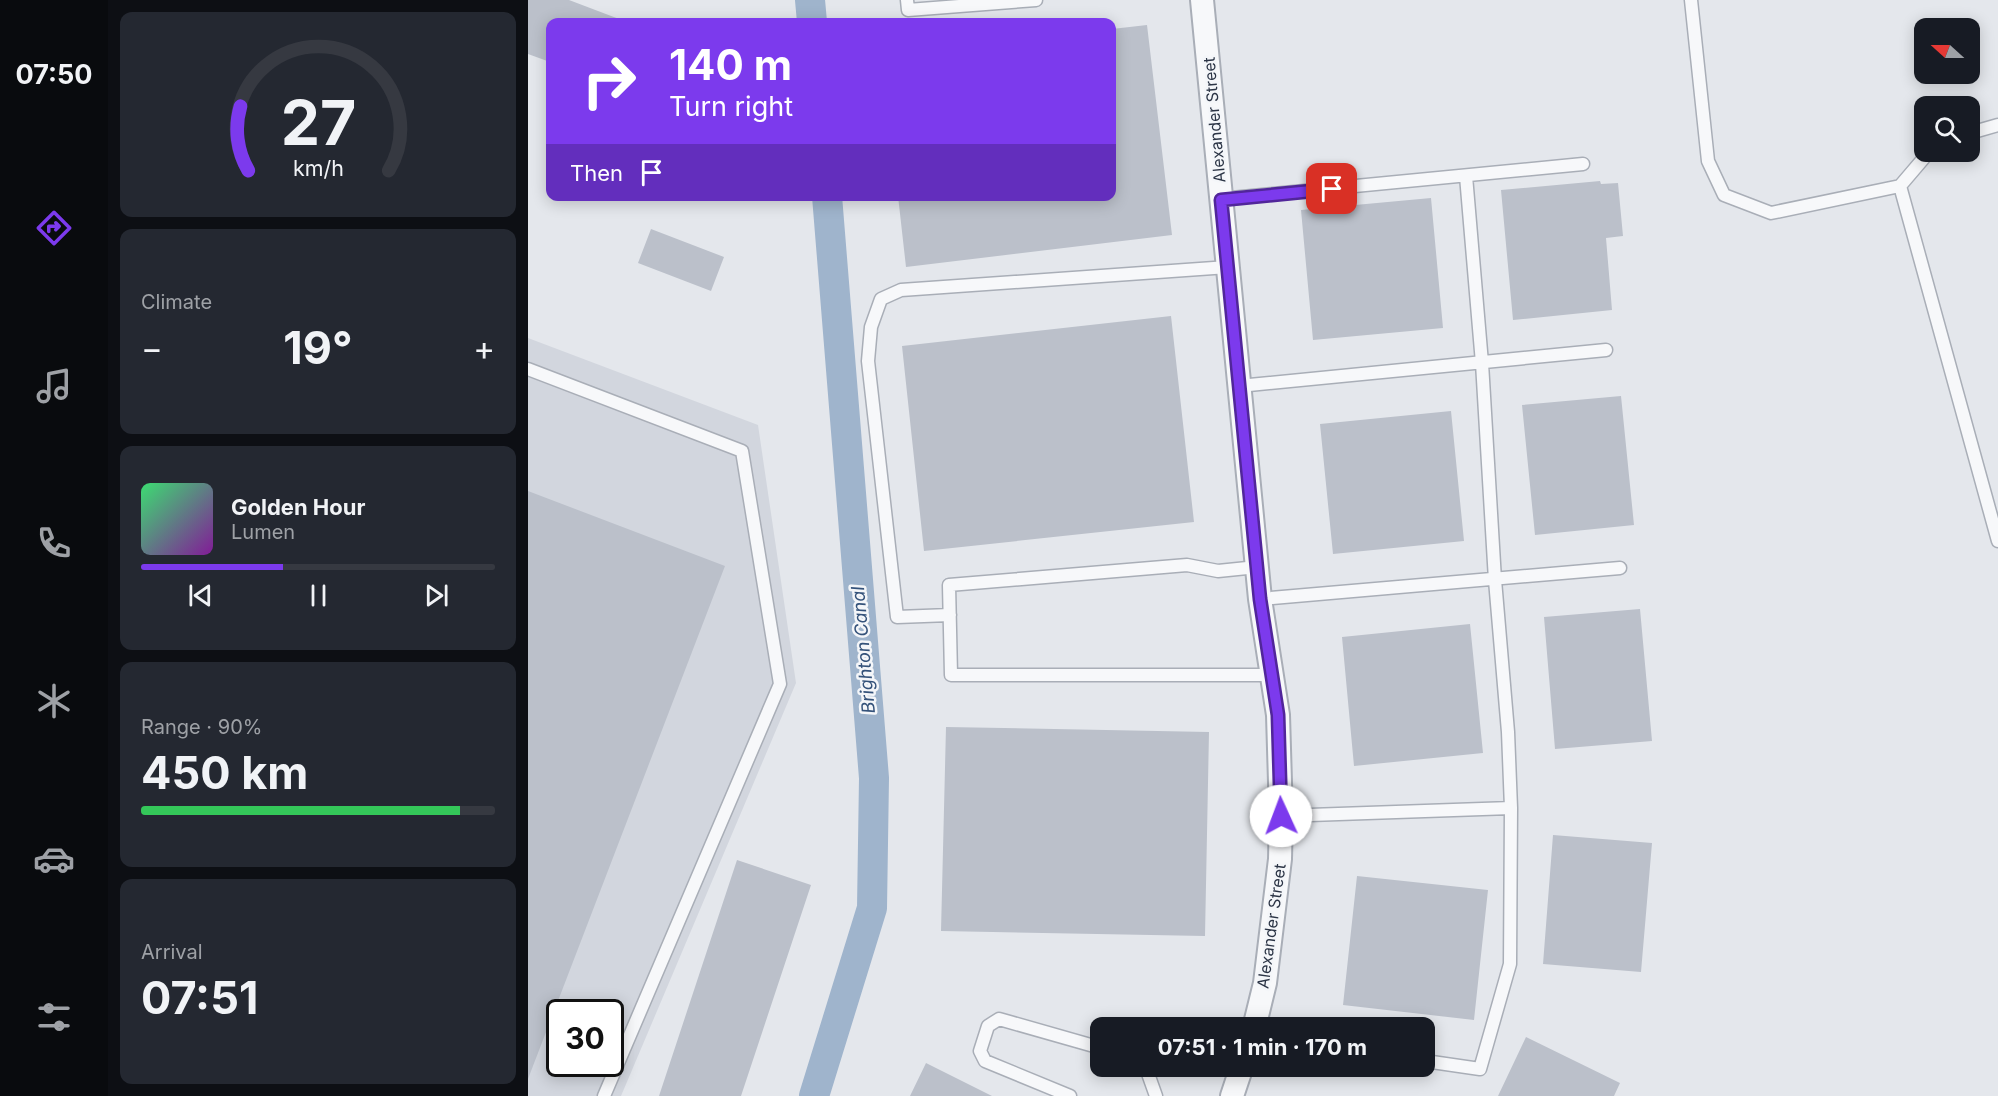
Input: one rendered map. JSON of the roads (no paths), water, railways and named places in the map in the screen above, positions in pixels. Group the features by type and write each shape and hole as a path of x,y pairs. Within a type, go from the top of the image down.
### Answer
{"street":[{"name":"Alexander Street","path":"1202,0 1260,599 1278,715 1280,859 1265,983 1257,1017"},
{"path":"1233,1096 1239,1077"}],"lane":[{"path":"907,0 908,10 1036,0"},
{"path":"1691,0 1708,161 1724,195 1771,213 1900,186 1920,162"},
{"path":"1980,130 1998,124"},
{"path":"1221,200 1583,164"},
{"path":"1435,1062 1480,1069 1510,964 1511,808 1508,732 1495,580 1482,363 1466,176"},
{"path":"1900,186 1998,540"},
{"path":"950,615 897,617 868,362 871,327 881,299 902,290 1228,267"},
{"path":"1239,386 1606,350"},
{"path":"528,369 742,451 780,684 604,1096"},
{"path":"1257,567 1218,571 1187,565 949,585 951,675 1272,675"},
{"path":"1260,599 1620,568"},
{"path":"1281,816 1511,808"},
{"path":"1070,1096 985,1061 980,1051 988,1026 999,1019 1090,1045"},
{"path":"1149,1077 1156,1096"}],"waterway":[{"name":"Brighton Canal","path":"810,0 812,18"},
{"name":"Brighton Canal","path":"814,1096 872,908 874,778 827,201"}]}
